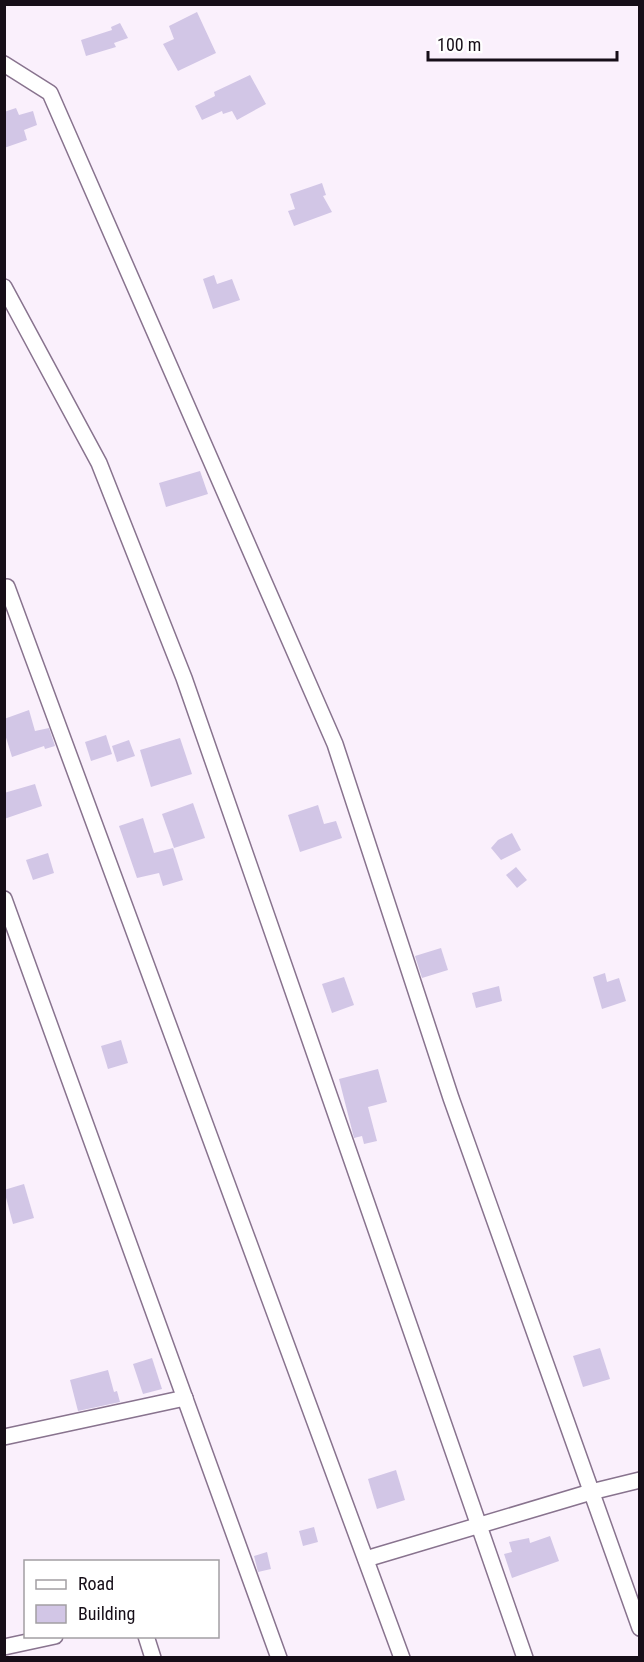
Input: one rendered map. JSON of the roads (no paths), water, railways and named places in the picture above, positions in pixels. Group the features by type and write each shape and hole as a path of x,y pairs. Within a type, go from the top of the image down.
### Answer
{"street":[{"path":"4,64 50,93 335,744 451,1098 639,1628"},
{"path":"4,287 99,463 184,678 525,1658"},
{"path":"7,587 402,1658"},
{"path":"4,899 279,1658"},
{"path":"4,1437 185,1398"},
{"path":"366,1559 591,1492 639,1480"},
{"path":"4,1647 45,1638"},
{"path":"147,1638 153,1658"}]}
